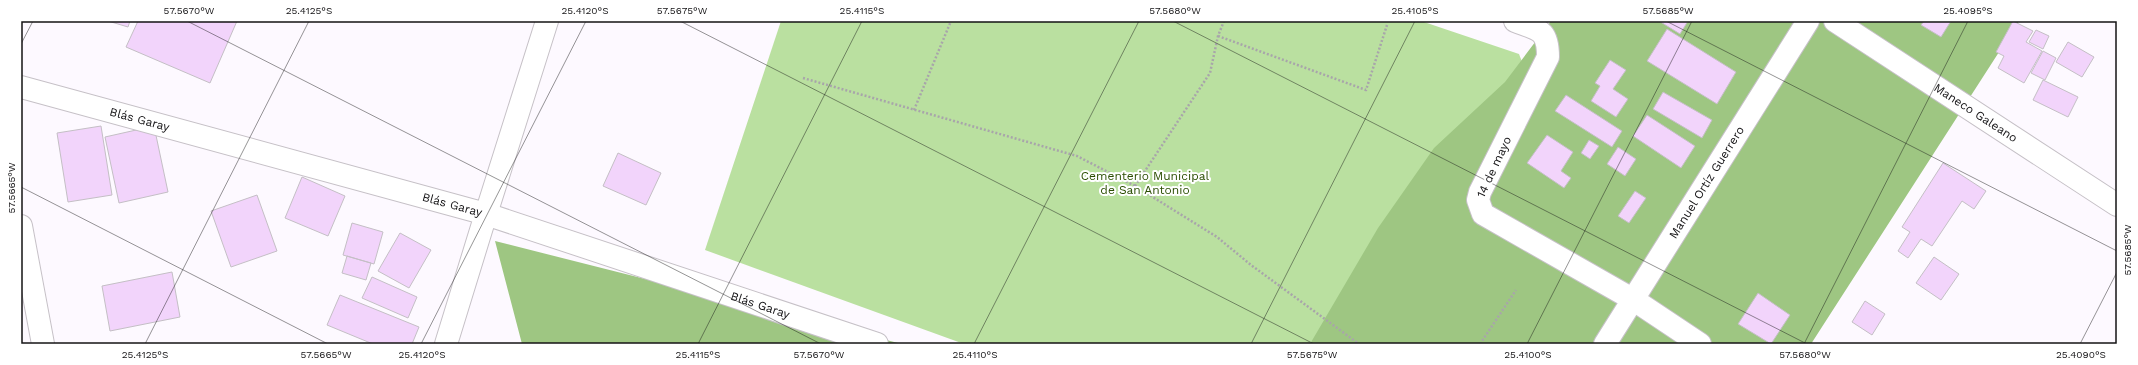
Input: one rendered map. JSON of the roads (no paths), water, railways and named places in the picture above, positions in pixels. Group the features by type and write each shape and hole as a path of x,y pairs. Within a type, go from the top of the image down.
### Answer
{"street":[{"path":"446,344 547,21"},
{"name":"14 de mayo","path":"1515,21 1538,29 1546,38 1548,57 1480,192 1478,200 1479,207 1483,214 1634,300 1700,344"},
{"name":"Manuel Ortíz Guerrero","path":"1605,344 1808,21"},
{"name":"Maneco Galeano","path":"1835,21 2117,205"},
{"name":"Blás Garay","path":"21,87 486,214 877,344"},
{"path":"21,226 43,344"}],"park label":[{"name":"Cementerio Municipal de San Antonio","path":"1145,183"}]}
